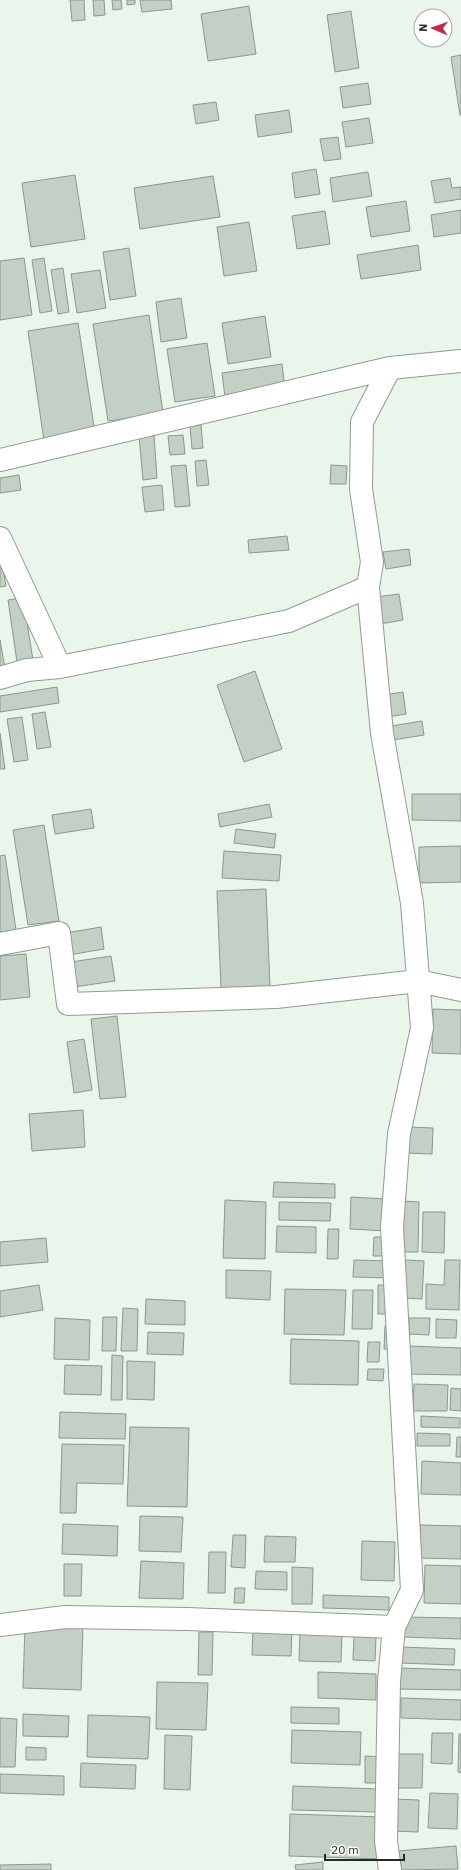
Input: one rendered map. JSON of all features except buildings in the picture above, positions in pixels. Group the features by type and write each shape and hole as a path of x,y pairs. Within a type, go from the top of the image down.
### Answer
{"street":[{"path":"0,460 390,368 461,361"},
{"path":"390,368 362,422 361,489 372,562 368,587 382,733 412,903 422,1028 399,1134 392,1227 412,1590 394,1627 390,1681 386,1841 390,1870"},
{"path":"0,538 60,667"},
{"path":"0,678 27,670 60,667 289,621 368,587"},
{"path":"0,944 59,934 68,1004 276,997 418,981 461,990"},
{"path":"0,1625 65,1617 187,1619 394,1627"}]}
